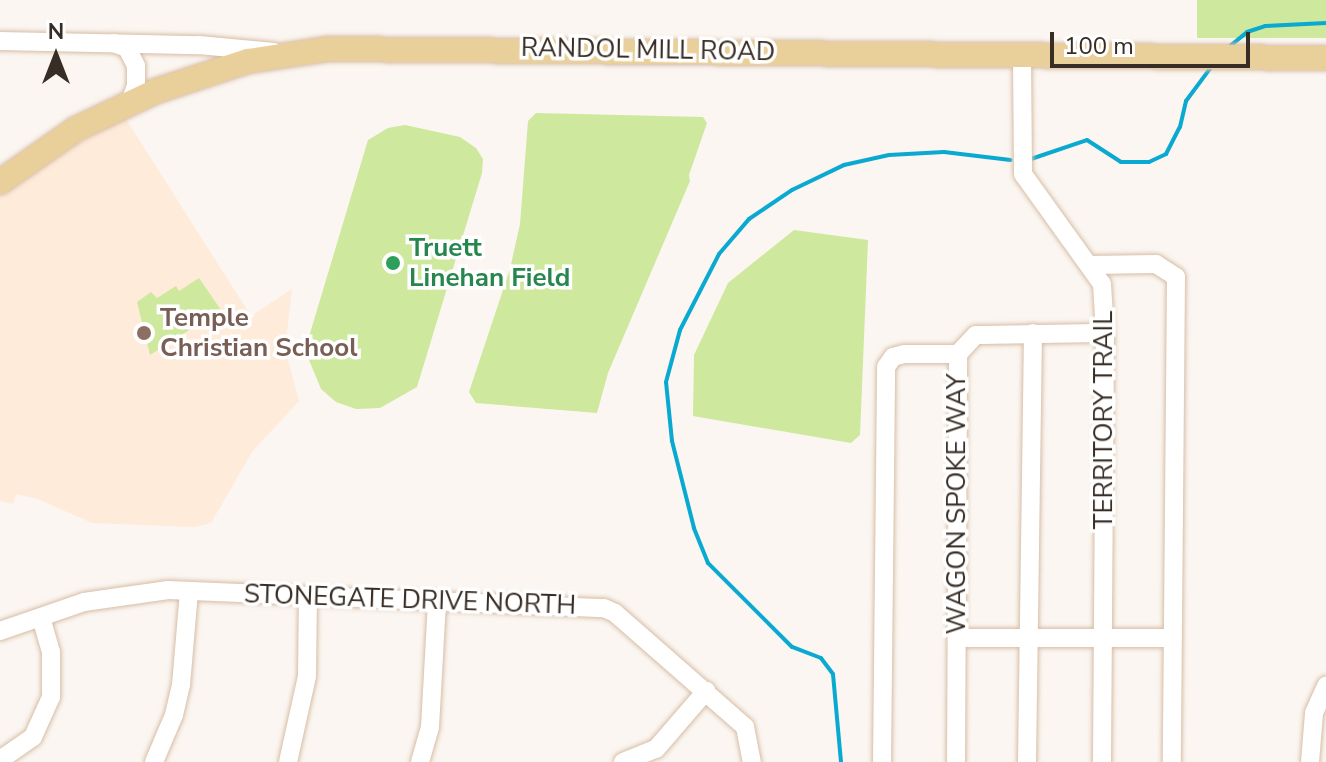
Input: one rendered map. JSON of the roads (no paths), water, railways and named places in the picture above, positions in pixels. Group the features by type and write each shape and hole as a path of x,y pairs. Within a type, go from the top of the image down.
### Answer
{"main road":[{"name":"RANDOL MILL ROAD","path":"0,182 76,129 130,102 209,72 289,54 377,47 1326,58"}],"street":[{"path":"0,41 242,47 289,54"},
{"path":"114,43 127,48 136,66 136,86 130,102"},
{"name":"TERRITORY TRAIL","path":"1022,56 1023,174 1102,284 1105,333 1102,762"},
{"path":"1090,265 1156,264 1176,277 1172,762"},
{"path":"1027,762 1033,333"},
{"name":"WAGON SPOKE WAY","path":"956,762 958,354 976,335 1105,333"},
{"path":"882,762 886,367 893,357 904,354 958,354"},
{"path":"154,762 174,715 181,685 189,591"},
{"name":"STONEGATE DRIVE NORTH","path":"0,631 110,596 189,591 604,608 745,727 752,762"},
{"path":"288,762 307,676 308,596"},
{"path":"420,762 430,727 437,600"},
{"path":"0,760 33,737 46,714 53,671 41,617"},
{"path":"957,638 1173,638"},
{"path":"1310,762 1314,713 1326,686"},
{"path":"623,762 656,749 706,691"}],"waterway":[{"path":"1230,46 1247,32 1265,26 1326,23"},
{"path":"1028,160 1087,140 1121,162 1149,162 1166,154 1180,127 1186,101 1212,66"},
{"path":"841,762 833,674 821,658 792,647 708,563 694,528 672,441 666,382 680,330 719,254 749,219 792,190 844,165 889,155 944,152 1011,160"}],"place":[{"name":"Truett Linehan Field","path":"393,263"},
{"name":"Temple Christian School","path":"144,333"}]}
